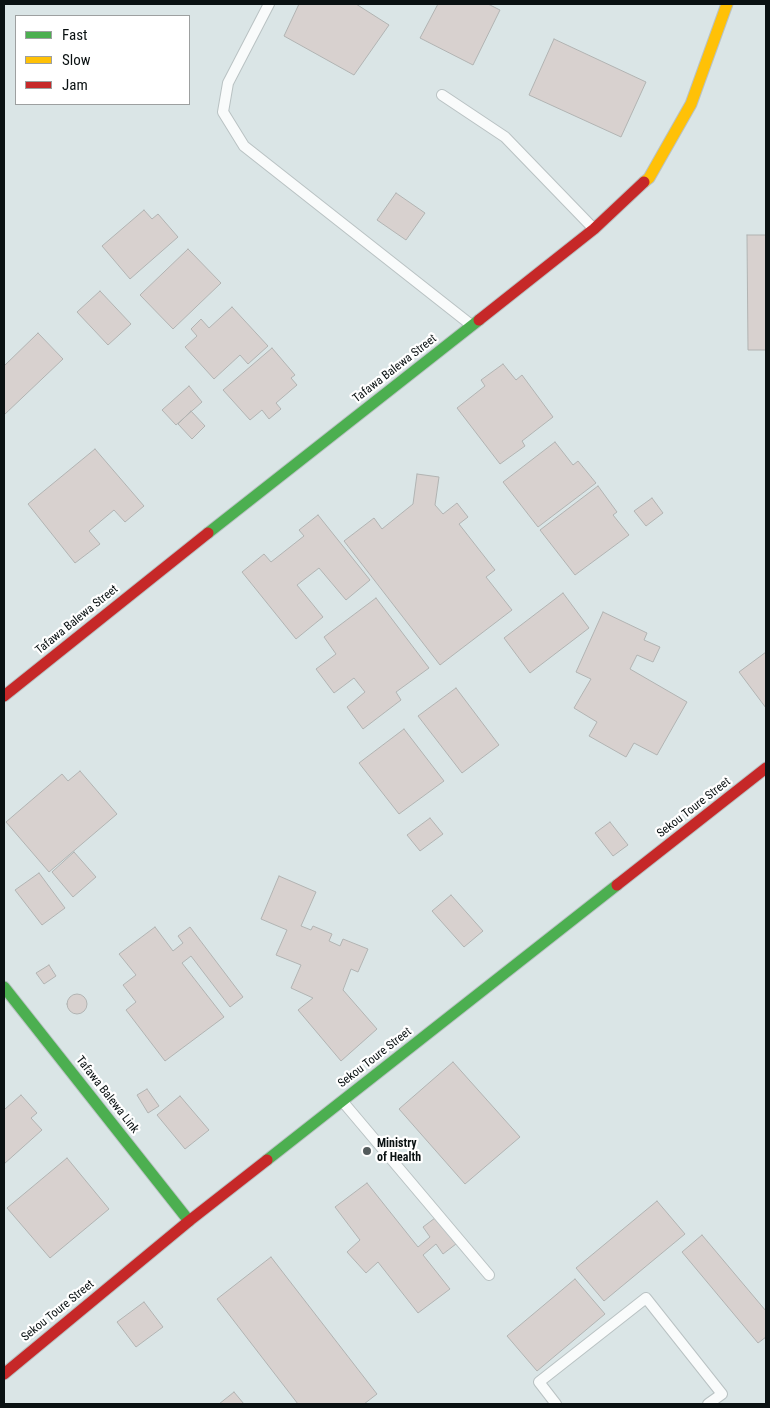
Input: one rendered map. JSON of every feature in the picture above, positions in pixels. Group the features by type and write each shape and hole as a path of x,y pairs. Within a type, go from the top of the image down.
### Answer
{"street":[{"name":"Tafawa Balewa Street","path":"4,696 594,229 649,178 691,104 727,4"},
{"name":"Sekou Toure Street","path":"4,1374 190,1221 766,769"},
{"name":"Tafawa Balewa Link","path":"4,987 190,1221"}],"lane":[{"path":"269,4 228,83 222,112 244,146 473,326"},
{"path":"442,95 505,137 594,229"},
{"path":"342,1101 489,1274"},
{"path":"556,1404 538,1382 646,1298 722,1394 708,1404"}],"building":[{"path":"299,4 356,4 389,25 354,75 284,36"},
{"path":"438,4 488,4 500,10 473,65 420,38"},
{"path":"554,39 646,82 621,137 529,95"},
{"path":"396,193 425,213 406,240 377,220"},
{"path":"144,210 152,219 158,214 178,237 130,279 102,246"},
{"path":"747,235 766,235 766,350 748,350"},
{"path":"188,249 221,283 173,329 140,295"},
{"path":"100,291 131,324 108,345 77,312"},
{"path":"232,307 268,346 248,364 240,355 214,379 185,347 197,336 191,329 201,319 209,328"},
{"path":"38,333 63,359 4,415 4,366"},
{"path":"272,348 295,375 291,378 297,385 276,403 281,409 269,419 262,410 250,420 223,390"},
{"path":"503,364 516,380 522,375 553,417 522,441 525,446 500,464 457,408 485,386 481,380"},
{"path":"189,386 202,402 176,425 162,410"},
{"path":"191,411 205,426 192,439 178,424"},
{"path":"555,442 573,465 578,461 596,483 538,527 503,482"},
{"path":"95,449 144,506 125,522 114,510 89,531 100,544 75,563 28,504"},
{"path":"417,474 439,477 435,505 443,514 457,503 468,517 459,524 495,570 486,577 512,610 440,665 344,541 374,518 382,529 413,504"},
{"path":"598,486 617,512 613,515 629,535 575,575 540,530"},
{"path":"652,498 663,513 646,526 634,511"},
{"path":"318,515 370,580 346,600 319,568 297,585 323,617 296,639 242,572 264,554 271,562 304,536 299,530"},
{"path":"563,593 589,628 530,673 504,638"},
{"path":"376,598 429,668 396,692 401,700 363,729 347,707 365,692 354,678 334,693 316,669 336,654 324,637"},
{"path":"603,612 647,633 644,640 660,647 653,662 637,655 630,669 687,702 657,755 634,743 626,757 589,736 597,722 574,708 591,679 576,672"},
{"path":"766,652 766,708 739,672"},
{"path":"456,688 499,745 462,773 418,716"},
{"path":"404,729 444,781 399,814 359,763"},
{"path":"80,771 117,814 49,872 6,822 62,774 68,781"},
{"path":"430,818 443,834 420,851 407,835"},
{"path":"610,822 628,845 613,856 595,833"},
{"path":"74,852 96,877 73,897 52,872"},
{"path":"39,873 65,908 42,925 15,890"},
{"path":"279,876 316,892 301,926 311,930 313,926 332,934 329,941 340,946 343,939 368,949 358,972 351,969 343,990 377,1029 341,1061 298,1010 313,998 291,988 301,965 276,955 287,930 261,919"},
{"path":"451,895 483,931 464,947 432,911"},
{"path":"155,927 173,951 183,943 178,936 190,927 243,997 230,1007 191,956 182,963 224,1017 165,1061 126,1010 136,1002 123,985 136,975 119,954"},
{"path":"49,965 56,976 44,984 36,973"},
{"path":"73,994 81,994 87,1000 87,1008 81,1014 73,1014 67,1008 67,1000"},
{"path":"453,1062 520,1137 465,1184 399,1109"},
{"path":"147,1089 159,1106 148,1113 137,1095"},
{"path":"21,1095 37,1113 31,1118 42,1130 4,1164 4,1107 5,1109"},
{"path":"180,1096 209,1130 185,1149 157,1115"},
{"path":"67,1158 109,1209 50,1258 7,1208"},
{"path":"367,1183 418,1247 430,1237 423,1227 435,1218 456,1244 443,1254 436,1244 423,1255 450,1289 418,1313 378,1262 366,1273 347,1252 360,1240 335,1207"},
{"path":"657,1201 685,1234 604,1301 576,1268"},
{"path":"702,1235 766,1311 766,1337 758,1343 682,1252"},
{"path":"271,1257 377,1394 364,1404 298,1404 217,1299"},
{"path":"575,1279 605,1314 537,1371 507,1336"},
{"path":"144,1302 163,1327 136,1347 117,1322"},
{"path":"234,1392 244,1404 219,1404"}],"traffic: fast":[{"path":"208,533 479,320"},
{"path":"267,1160 617,885"},
{"path":"4,987 189,1221"}],"traffic: slow":[{"path":"644,182 649,178 691,104 727,4"}],"traffic: jam":[{"path":"479,320 594,229 644,182"},
{"path":"4,696 208,533"},
{"path":"617,885 766,768"},
{"path":"4,1374 189,1221 267,1160"}],"place":[{"name":"Ministry of Health","path":"367,1151"}]}
